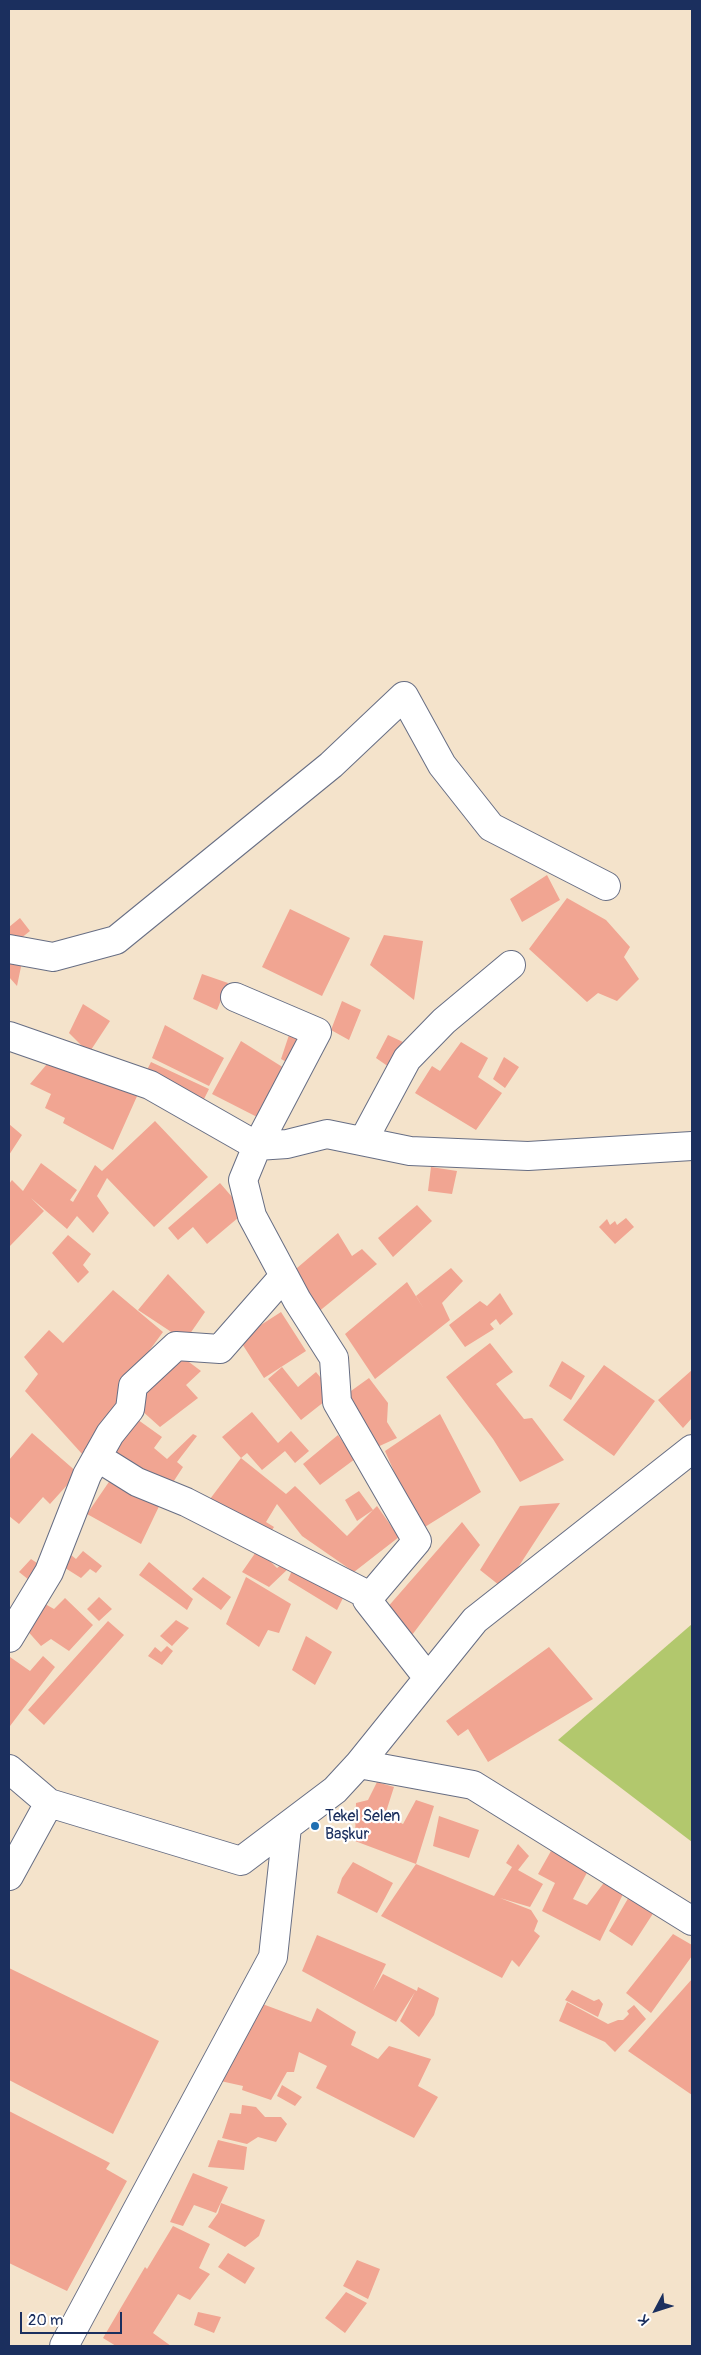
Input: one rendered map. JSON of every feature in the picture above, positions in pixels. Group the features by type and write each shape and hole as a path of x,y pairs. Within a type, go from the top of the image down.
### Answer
{"street":[{"path":"9,949 53,957 116,940 331,765 404,696 442,765 491,827 606,886"},
{"path":"363,1141 407,1059 444,1021 511,965"},
{"path":"235,997 318,1032 257,1146 242,1180 252,1216 284,1276 334,1358 337,1402 417,1541 367,1600 428,1678"},
{"path":"9,1036 150,1085 257,1146 287,1144 327,1134 410,1151 528,1156 692,1146"},
{"path":"9,1638 49,1572 87,1475 110,1434 130,1409 133,1386 176,1346 220,1349 284,1276"},
{"path":"9,1769 49,1802 241,1861 335,1790 359,1764 474,1620 692,1449"},
{"path":"97,1457 137,1482 186,1502 370,1596"},
{"path":"359,1764 473,1785 692,1921"},
{"path":"9,1876 49,1802"},
{"path":"64,2346 273,1957 286,1827"}],"green space":[{"path":"692,1624 692,1842 558,1740"}],"building":[{"path":"547,875 560,900 522,922 510,899"},
{"path":"567,898 606,920 630,947 624,957 639,979 617,1001 598,993 587,1002 529,949"},
{"path":"290,909 350,938 322,996 262,967"},
{"path":"20,918 30,931 10,947 9,927"},
{"path":"384,935 423,941 414,1000 370,965"},
{"path":"9,952 23,957 17,986 9,977"},
{"path":"202,974 228,983 217,1010 193,999"},
{"path":"342,1001 361,1010 349,1040 331,1030"},
{"path":"83,1004 110,1021 89,1053 69,1033"},
{"path":"165,1025 224,1058 209,1086 152,1058"},
{"path":"289,1035 308,1042 296,1067 281,1059"},
{"path":"388,1035 403,1042 389,1067 376,1058"},
{"path":"241,1041 292,1073 261,1119 212,1094"},
{"path":"461,1042 488,1058 478,1077 502,1093 476,1130 415,1093 432,1066 440,1071"},
{"path":"53,1057 138,1094 113,1150 63,1123 65,1118 45,1108 51,1094 30,1084"},
{"path":"504,1057 519,1067 505,1088 493,1079"},
{"path":"151,1062 209,1089 203,1101 146,1072"},
{"path":"155,1121 208,1177 154,1227 107,1178 97,1196 109,1213 93,1233 77,1216 67,1229 31,1198 44,1211 9,1247 9,1184 12,1180 23,1191 41,1163 77,1190 70,1200 73,1202 95,1165 102,1171"},
{"path":"9,1124 22,1135 9,1155"},
{"path":"431,1167 457,1171 452,1194 428,1191"},
{"path":"220,1183 245,1212 207,1244 193,1227 178,1240 168,1228"},
{"path":"417,1205 432,1221 393,1257 378,1238"},
{"path":"626,1218 634,1227 615,1244 599,1227 607,1219 610,1225 615,1221 617,1225"},
{"path":"338,1233 352,1256 362,1249 377,1264 317,1313 290,1274"},
{"path":"68,1235 91,1254 83,1265 89,1272 78,1283 52,1253"},
{"path":"451,1268 463,1281 442,1303 450,1320 375,1379 345,1334 407,1282 424,1309 416,1296"},
{"path":"168,1274 205,1312 185,1341 138,1310"},
{"path":"113,1290 163,1332 118,1393 125,1408 83,1455 25,1391 38,1374 24,1357 49,1330 63,1343"},
{"path":"500,1293 513,1314 500,1325 496,1319 490,1324 494,1329 465,1347 449,1325 480,1301 487,1306"},
{"path":"281,1312 306,1351 264,1378 239,1339"},
{"path":"490,1343 513,1372 496,1384 524,1419 532,1418 564,1460 520,1482 493,1439 446,1377"},
{"path":"177,1353 201,1371 186,1385 198,1398 160,1427 131,1401"},
{"path":"562,1361 585,1376 571,1400 549,1386"},
{"path":"604,1365 655,1401 614,1456 563,1420"},
{"path":"282,1367 298,1387 316,1372 334,1394 301,1420 268,1379"},
{"path":"692,1370 692,1418 683,1428 658,1400"},
{"path":"369,1378 388,1403 387,1422 397,1438 373,1449 344,1396"},
{"path":"252,1412 278,1443 291,1431 309,1451 295,1463 285,1451 262,1470 247,1453 241,1458 222,1437"},
{"path":"440,1414 481,1492 420,1530 385,1451"},
{"path":"134,1417 162,1437 154,1448 167,1459 193,1434 197,1436 177,1462 183,1467 166,1493 104,1454"},
{"path":"32,1433 78,1473 50,1504 43,1497 19,1524 9,1516 9,1460"},
{"path":"338,1435 355,1459 320,1485 303,1464"},
{"path":"241,1458 286,1494 295,1486 347,1536 377,1506 399,1537 354,1572 302,1536 277,1504 266,1522 274,1527 265,1541 210,1499"},
{"path":"115,1473 163,1498 141,1544 87,1514"},
{"path":"359,1491 373,1510 357,1521 345,1500"},
{"path":"560,1503 504,1589 480,1570 520,1506"},
{"path":"462,1522 480,1545 412,1635 386,1609"},
{"path":"258,1549 277,1568 286,1561 290,1567 269,1587 242,1572"},
{"path":"83,1551 102,1566 96,1573 90,1569 81,1578 62,1566 71,1555 76,1559"},
{"path":"31,1559 40,1565 29,1580 19,1572"},
{"path":"149,1562 193,1599 187,1610 139,1575"},
{"path":"295,1563 348,1588 337,1610 288,1580"},
{"path":"203,1577 231,1597 221,1610 192,1589"},
{"path":"246,1577 291,1604 279,1633 268,1630 259,1647 226,1624"},
{"path":"99,1597 112,1609 99,1621 87,1609"},
{"path":"65,1598 93,1625 69,1651 51,1639 41,1646 24,1627 38,1600 54,1609"},
{"path":"176,1620 189,1628 172,1646 160,1636"},
{"path":"108,1621 124,1635 44,1725 28,1710"},
{"path":"306,1636 332,1652 315,1685 292,1670"},
{"path":"167,1646 173,1651 162,1665 148,1656 155,1647 161,1652"},
{"path":"549,1647 593,1699 488,1762 468,1729 458,1736 446,1721"},
{"path":"43,1656 55,1667 10,1726 9,1659 10,1657 30,1671"},
{"path":"377,1782 394,1787 385,1815 403,1824 416,1800 434,1806 416,1864 355,1841 356,1803 368,1800"},
{"path":"439,1816 479,1830 469,1858 433,1846"},
{"path":"518,1844 529,1856 518,1870 543,1884 530,1907 500,1898 531,1910 538,1921 534,1931 540,1936 519,1967 512,1960 502,1978 381,1916 416,1864 494,1896 512,1867 506,1863"},
{"path":"551,1851 590,1867 573,1899 587,1905 606,1880 626,1888 600,1941 542,1911 555,1883 538,1874"},
{"path":"353,1862 393,1883 377,1913 337,1893 342,1878"},
{"path":"630,1895 654,1912 632,1946 609,1931"},
{"path":"673,1934 692,1945 692,1956 651,2013 626,1993"},
{"path":"317,1935 386,1964 373,1991 383,1974 417,1991 418,1987 439,1998 434,2015 419,2037 400,2021 415,1992 396,2022 302,1971"},
{"path":"9,1968 159,2041 113,2134 9,2080"},
{"path":"692,1979 692,2095 628,2051"},
{"path":"572,1990 594,2001 599,1999 603,2004 598,2017 565,2000"},
{"path":"257,2002 311,2022 317,2008 356,2032 351,2045 378,2059 389,2046 431,2059 418,2086 438,2097 414,2138 316,2088 327,2066 299,2052 294,2072 287,2072 271,2100 242,2090 243,2086 216,2080"},
{"path":"567,2002 608,2024 623,2020 629,2014 627,2011 634,2005 646,2019 615,2052 605,2042 559,2021"},
{"path":"282,2085 302,2097 295,2106 277,2096"},
{"path":"242,2105 256,2107 265,2117 281,2117 287,2124 276,2142 258,2137 247,2144 222,2138 230,2113 241,2114"},
{"path":"9,2111 110,2163 106,2169 127,2181 67,2291 9,2263"},
{"path":"218,2140 247,2147 244,2170 208,2167"},
{"path":"193,2173 228,2187 216,2213 194,2205 183,2226 170,2222"},
{"path":"221,2203 265,2220 259,2236 245,2247 208,2227 218,2213"},
{"path":"173,2226 210,2244 199,2268 210,2274 190,2300 178,2294 153,2333 171,2346 116,2346 103,2338 145,2267 147,2269"},
{"path":"228,2253 255,2268 245,2284 218,2267"},
{"path":"357,2260 380,2269 368,2299 343,2286"},
{"path":"346,2292 367,2303 345,2333 325,2318"},
{"path":"198,2312 221,2317 214,2333 194,2325"}],"place":[{"name":"Tekel Selen Başkur","path":"315,1826"}]}
